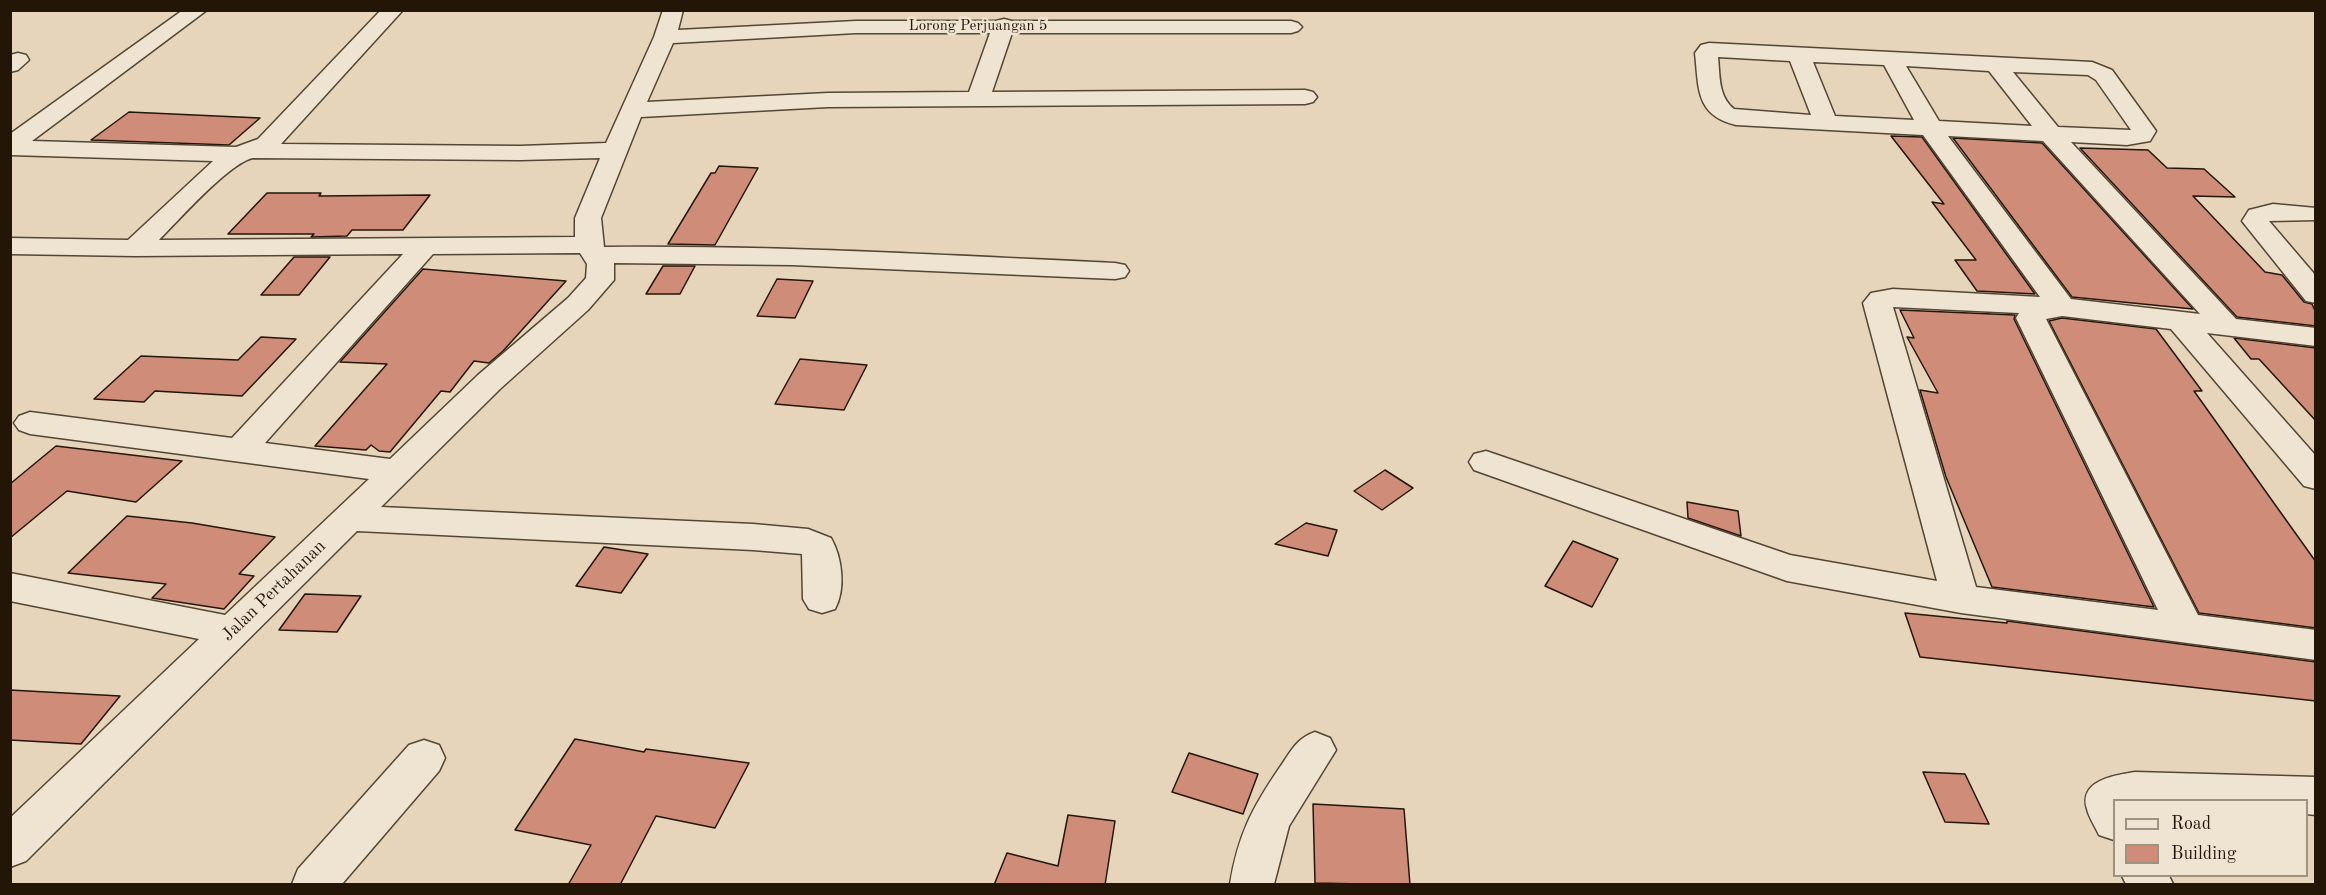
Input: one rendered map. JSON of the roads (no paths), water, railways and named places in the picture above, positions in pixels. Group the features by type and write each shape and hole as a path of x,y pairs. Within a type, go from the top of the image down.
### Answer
{"street":[{"path":"10,147 197,10"},
{"path":"135,248 187,197 244,152 267,144 393,10"},
{"path":"593,250 588,218 665,37 673,10"},
{"path":"978,98 1004,26"},
{"name":"Lorong Perjuangan 5","path":"665,37 856,27 1291,27"},
{"path":"1707,51 1799,55 2062,67 2098,71 2124,100 2144,131 2137,138 2052,136 1736,118 1722,114 1714,102 1707,51"},
{"path":"1799,55 1826,123"},
{"path":"1892,59 1931,129 2062,307"},
{"path":"1995,64 2052,136 2228,328"},
{"path":"632,110 828,100 1305,97"},
{"path":"10,147 244,152 520,153 616,150"},
{"path":"2308,214 2273,212 2258,216 2255,221 2316,295"},
{"path":"10,246 135,248 426,246 803,257 1115,271"},
{"path":"240,450 426,246"},
{"name":"Jalan Pertahanan","path":"10,847 489,382 578,304 600,279 602,272 593,250"},
{"path":"1961,599 1877,306 1878,300 1902,298 2062,307 2316,337"},
{"path":"2062,307 2034,312 2031,318 2186,629"},
{"path":"2181,322 2316,478"},
{"path":"30,423 397,471"},
{"path":"1486,462 1787,568 1961,599 2316,645"},
{"path":"349,518 753,537 808,542 818,547 821,556 822,599"},
{"path":"10,587 232,631"},
{"path":"1252,885 1270,818 1316,750"},
{"path":"314,885 424,758"},
{"path":"2113,817 2107,800 2112,794 2135,791 2316,796"}]}
